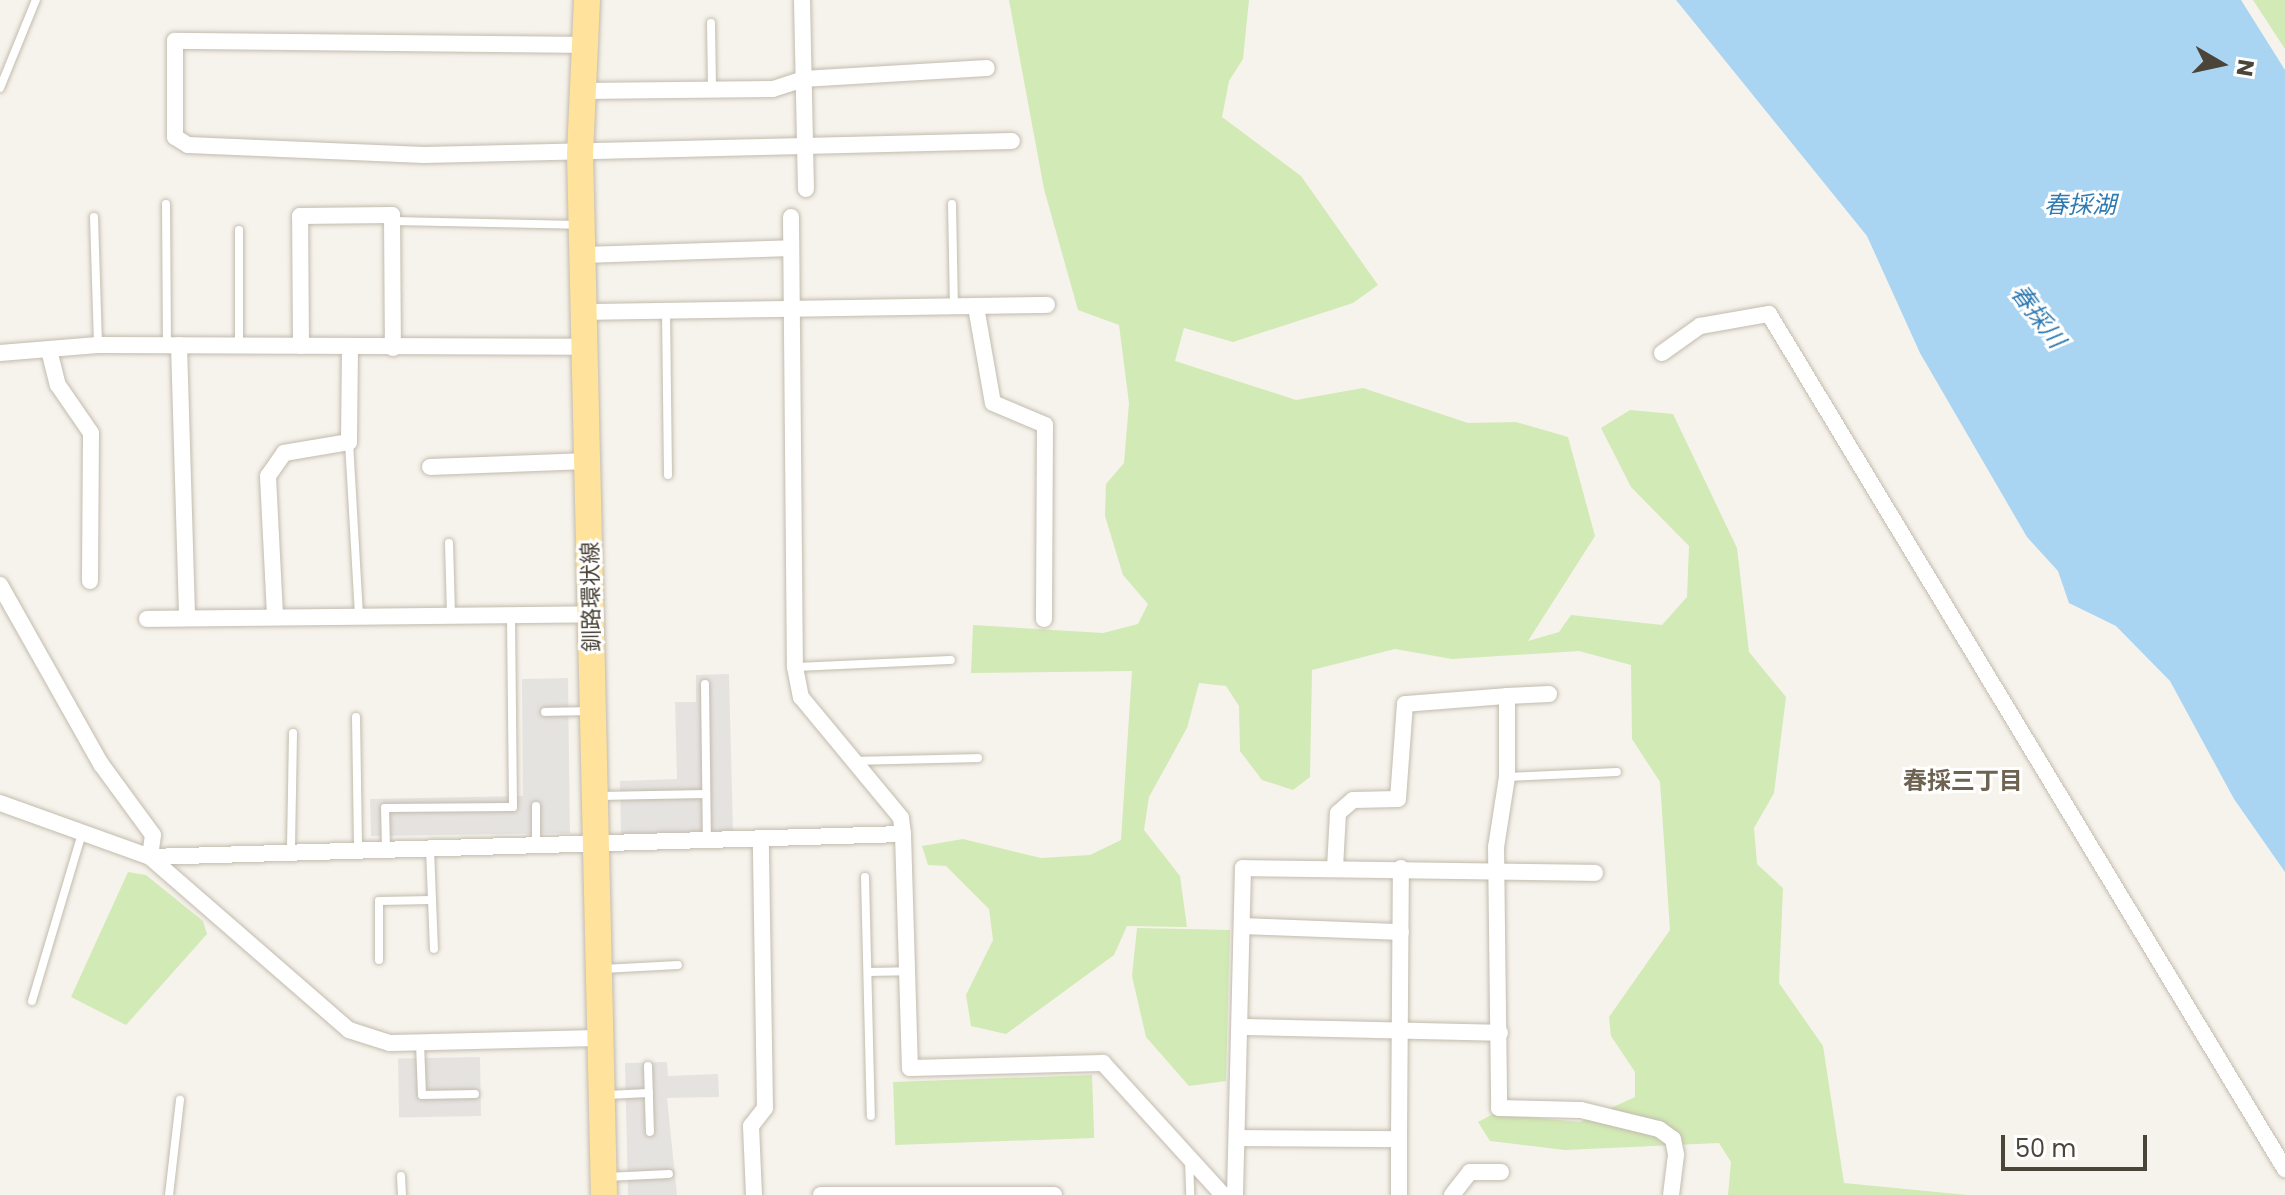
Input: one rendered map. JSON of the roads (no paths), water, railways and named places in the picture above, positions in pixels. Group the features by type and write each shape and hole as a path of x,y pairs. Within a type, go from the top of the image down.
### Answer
{"main road":[{"name":"釧路環状線","path":"587,0 580,154 587,347 604,1186"}],"street":[{"path":"802,0 806,189"},
{"path":"584,45 175,41 175,137 188,145 580,154 806,142 1012,141"},
{"path":"581,91 773,89 803,79 987,68"},
{"path":"301,346 300,216 392,215 393,348"},
{"path":"791,217 795,667 801,697 901,818 910,1068 1103,1063 1189,1154 1223,1195"},
{"path":"584,255 791,248"},
{"path":"586,312 1047,305"},
{"path":"976,307 993,403 1045,425 1044,619"},
{"path":"1662,353 1700,326 1769,314 2285,1169"},
{"path":"0,353 50,354 98,345 587,347"},
{"path":"173,345 187,616"},
{"path":"275,615 268,476 284,453 349,442 350,347"},
{"path":"50,354 58,385 91,433 90,581"},
{"path":"430,467 588,461"},
{"path":"0,585 101,764 153,835 150,857"},
{"path":"147,619 359,613 592,614"},
{"path":"1335,868 1338,813 1353,800 1398,799 1405,704 1549,694"},
{"path":"1507,696 1507,777 1496,874 1499,1108 1581,1110 1659,1129 1673,1139 1676,1155 1671,1195"},
{"path":"0,803 83,830 150,857 349,1030 390,1043 599,1038"},
{"path":"150,857 291,848 761,843 903,834"},
{"path":"754,1195 751,1126 765,1108 761,843"},
{"path":"1235,1195 1242,1027 1243,868 1401,868 1496,874 1595,873"},
{"path":"1399,1195 1401,868"},
{"path":"1243,926 1401,932"},
{"path":"1242,1027 1500,1033"},
{"path":"1239,1138 1399,1139"},
{"path":"1452,1195 1470,1172 1501,1172"},
{"path":"821,1195 1054,1195"}],"lane":[{"path":"0,88 36,0"},
{"path":"711,23 712,89"},
{"path":"166,204 173,345"},
{"path":"952,204 954,307"},
{"path":"94,217 98,345"},
{"path":"393,221 583,225"},
{"path":"239,230 239,346"},
{"path":"666,311 668,475"},
{"path":"349,442 359,613"},
{"path":"449,543 451,614"},
{"path":"386,848 385,808 513,807 511,614"},
{"path":"795,667 951,660"},
{"path":"705,684 707,844"},
{"path":"545,712 594,711"},
{"path":"356,717 358,848"},
{"path":"291,848 293,733"},
{"path":"854,761 978,758"},
{"path":"1507,777 1617,772"},
{"path":"596,796 706,794"},
{"path":"536,806 536,846"},
{"path":"32,1001 83,830"},
{"path":"430,847 434,949"},
{"path":"865,877 871,1116"},
{"path":"379,960 379,901 432,900"},
{"path":"598,969 678,965"},
{"path":"868,972 907,971"},
{"path":"420,1042 422,1095 475,1094"},
{"path":"648,1066 650,1132"},
{"path":"601,1095 649,1093"},
{"path":"169,1195 180,1100"},
{"path":"1189,1154 1190,1195"},
{"path":"604,1186 669,1174"},
{"path":"401,1176 402,1195"}],"water":[{"name":"春採湖","path":"1676,0 2241,0 2285,70 2285,872 2234,799 2170,681 2116,626 2069,603 2058,571 2027,537 1920,353 1867,236"}],"district":[{"name":"春採三丁目","path":"1963,781"}],"water label":[{"name":"春採川","path":"2038,316"}]}
